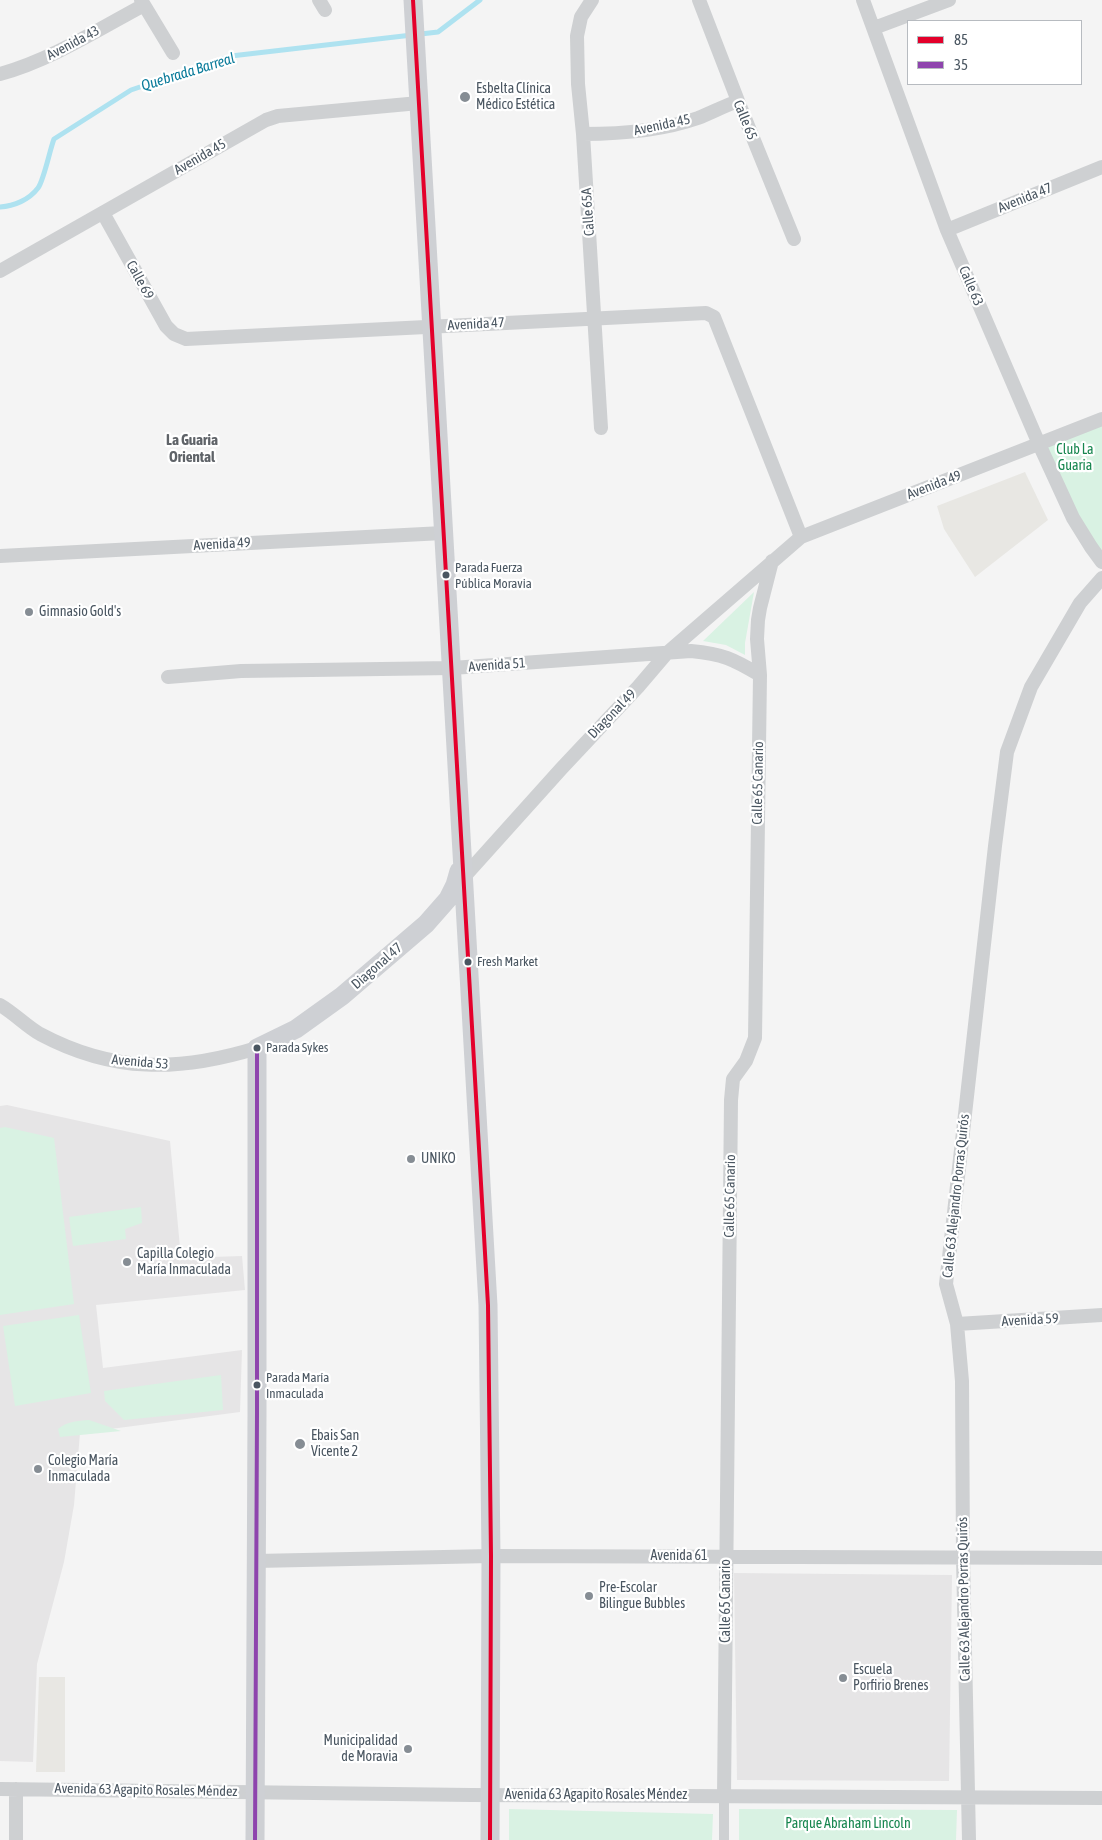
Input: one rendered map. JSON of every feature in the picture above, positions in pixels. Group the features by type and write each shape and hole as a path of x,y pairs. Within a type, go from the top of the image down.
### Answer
{"main road":[{"path":"413,6 488,1305 491,1556 490,1840"},
{"name":"Diagonal 47","path":"256,1048 296,1029 342,996 426,924 448,899 455,885 462,853"},
{"path":"426,924 437,917 450,916 458,924 466,940"},
{"path":"255,1840 256,1048"}],"street":[{"name":"Calle 65A","path":"592,0 581,17 577,36 578,84 583,134 601,428"},
{"name":"Calle 65","path":"699,0 794,238"},
{"name":"Calle 63","path":"863,0 948,230 1039,444 1074,518 1102,562"},
{"path":"874,28 949,0"},
{"path":"142,2 173,53"},
{"name":"Avenida 43","path":"0,74 20,69 47,57 142,2"},
{"name":"Avenida 45","path":"583,134 617,134 663,128 698,118 738,100"},
{"name":"Avenida 45","path":"0,271 266,120 278,116 419,103"},
{"name":"Avenida 47","path":"948,230 1102,167"},
{"name":"Calle 69","path":"103,213 166,326 174,334 186,339"},
{"name":"Avenida 47","path":"186,339 706,313 714,317 801,537"},
{"name":"Avenida 49","path":"772,561 801,537 1102,419"},
{"name":"Avenida 49","path":"0,556 443,533"},
{"name":"Diagonal 49","path":"463,878 667,653 772,561"},
{"name":"Calle 65 Canario","path":"724,1840 730,1100 733,1079 746,1061 755,1038 760,675 758,620 772,561"},
{"name":"Calle 63 Alejandro Porras Quirós","path":"969,1840 963,1557 962,1381 957,1324 946,1284 994,846 1007,752 1031,687 1080,603 1102,578"},
{"name":"Avenida 51","path":"168,677 241,671 452,668 691,651 711,653 732,659 760,675"},
{"name":"Avenida 53","path":"2,1004 38,1033 76,1051 116,1062 158,1066 191,1064 224,1058 256,1048"},
{"name":"Avenida 59","path":"957,1324 1102,1316"},
{"name":"Avenida 61","path":"256,1561 491,1556 1102,1558"},
{"name":"Avenida 63 Agapito Rosales Méndez","path":"0,1789 490,1795 1102,1798"},
{"path":"16,1789 16,1840"}],"shaded area":[{"path":"1025,472 1048,520 975,577 944,529 937,506"},
{"name":"Colegio María Inmaculada","path":"7,1105 170,1141 181,1258 242,1256 245,1290 96,1305 103,1368 242,1350 240,1412 80,1433 74,1505 64,1562 37,1664 33,1762 0,1761 0,1106"},
{"name":"Escuela Porfirio Brenes","path":"734,1573 952,1575 949,1781 737,1780"},
{"path":"39,1677 65,1677 65,1772 36,1772"}],"green space":[{"name":"Club La Guaria","path":"1102,419 1102,562 1039,444"},
{"path":"754,592 745,643 745,655 726,645 703,641"},
{"path":"5,1127 54,1138 74,1304 0,1315 0,1128"},
{"path":"141,1207 142,1223 125,1229 126,1239 73,1246 69,1217"},
{"path":"79,1315 91,1393 15,1406 3,1326"},
{"path":"221,1375 223,1410 124,1420 105,1401 104,1391"},
{"path":"89,1420 121,1431 60,1437 58,1429 65,1424"},
{"path":"509,1809 713,1814 712,1840 509,1840"},
{"name":"Parque Abraham Lincoln","path":"739,1809 957,1810 956,1840 739,1840"}],"waterway":[{"name":"Quebrada Barreal","path":"0,207 21,202 38,188 54,139 131,90 231,56 438,32 480,0"}],"transit line":[{"name":"85","path":"413,0 488,1305 491,1556 490,1840"},
{"name":"35","path":"255,1840 257,1048"}],"place":[{"name":"Esbelta Clínica Médico Estética","path":"465,97"},
{"name":"Parada Fuerza Pública Moravia","path":"446,575"},
{"name":"Gimnasio Gold's","path":"29,612"},
{"name":"Fresh Market","path":"468,962"},
{"name":"Parada Sykes","path":"257,1048"},
{"name":"UNIKO","path":"411,1159"},
{"name":"Capilla Colegio María Inmaculada","path":"127,1262"},
{"name":"Parada María Inmaculada","path":"257,1385"},
{"name":"Ebais San Vicente 2","path":"300,1444"},
{"name":"Colegio María Inmaculada","path":"38,1469"},
{"name":"Pre-Escolar Bilingue Bubbles","path":"589,1596"},
{"name":"Escuela Porfirio Brenes","path":"843,1678"},
{"name":"Municipalidad de Moravia","path":"408,1749"}],"district":[{"name":"La Guaria Oriental","path":"192,448"}]}
